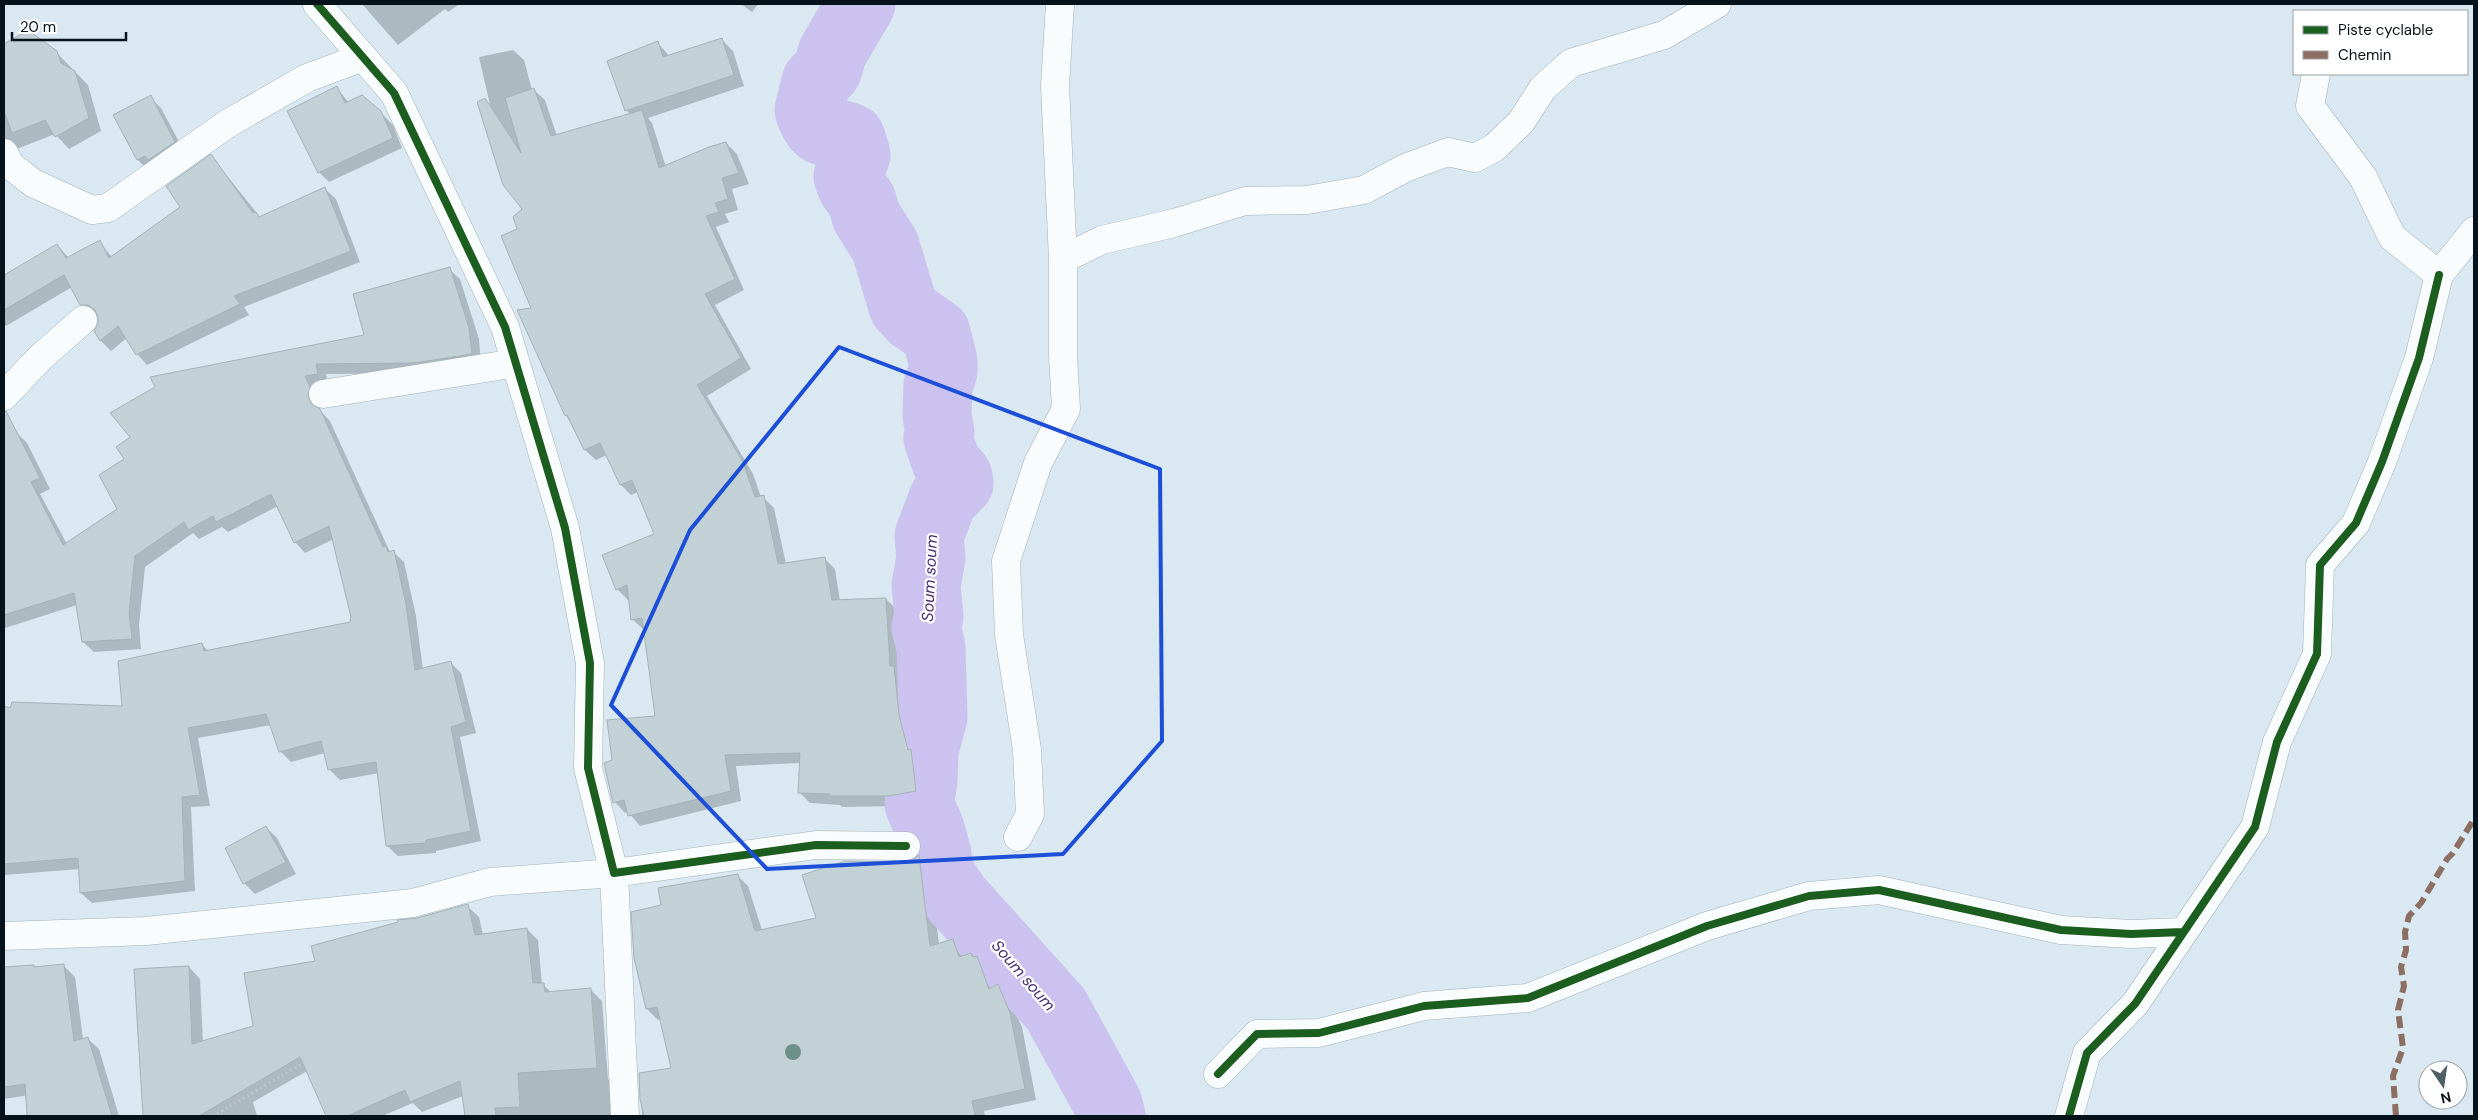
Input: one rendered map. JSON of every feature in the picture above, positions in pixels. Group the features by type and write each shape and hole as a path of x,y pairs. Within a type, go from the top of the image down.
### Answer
{"street":[{"path":"317,4 394,93 505,327 565,528 590,663 588,768 614,873 625,1116"},
{"path":"1018,837 1030,814 1026,750 1009,635 1006,561 1038,462 1066,409 1063,354 1063,260 1055,86 1060,4"},
{"path":"1063,260 1102,240 1174,224 1245,201 1307,200 1364,190 1405,168 1448,152 1475,158 1494,148 1521,122 1542,88 1571,63 1664,35 1717,4"},
{"path":"4,153 10,165 33,182 92,210 108,208 227,124 307,78 363,57"},
{"path":"2316,75 2310,106 2363,177 2392,236 2439,275"},
{"path":"2068,1116 2087,1053 2135,1004 2255,827 2277,742 2317,654 2320,566 2356,523 2382,462 2419,358 2439,275 2474,231"},
{"path":"4,396 40,358 82,320"},
{"path":"323,394 516,363"},
{"path":"4,936 146,931 403,904 490,882 614,873 816,845 906,846"},
{"path":"1218,1074 1257,1034 1319,1033 1424,1006 1528,998 1707,926 1809,896 1879,890 2061,930 2131,934 2183,932"}],"path":[{"path":"213,1116 312,1058 420,976 476,915 490,882"}],"highlighted area":[{"path":"839,347 1160,469 1162,741 1063,854 767,869 611,705 690,530"}],"building":[{"path":"28,30 57,51 61,63 75,71 89,118 55,137 45,120 12,133 4,111 4,44"},
{"path":"722,38 734,75 625,111 607,61 658,41 663,57"},
{"path":"337,86 345,103 362,95 381,111 393,138 318,173 287,111"},
{"path":"534,88 551,136 642,110 659,168 726,142 739,173 722,178 728,199 715,203 719,212 706,216 735,279 705,294 741,358 697,385 743,462 755,497 764,495 778,564 825,557 832,600 886,598 890,666 894,666 899,715 908,750 911,749 916,791 889,796 830,796 830,794 798,793 800,753 725,755 731,791 628,816 624,800 613,803 604,763 612,760 607,720 655,716 642,618 631,620 627,585 616,590 602,555 654,534 632,480 620,485 600,443 584,450 567,415 565,416 517,310 531,308 501,236 517,229 513,217 522,209 503,185 477,102 485,98 521,153 505,98"},
{"path":"151,95 175,142 148,160 145,156 137,160 113,115"},
{"path":"211,154 253,213 256,212 259,217 325,187 351,251 234,296 240,304 136,355 118,326 100,341 94,331 98,324 95,310 88,305 80,305 64,275 4,310 4,275 57,244 66,258 100,240 109,258 180,207 166,186"},
{"path":"450,267 469,328 472,354 414,363 316,364 318,374 305,376 310,387 308,396 311,403 320,409 383,547 386,546 388,552 394,550 406,604 415,670 451,661 466,722 451,727 471,831 426,840 426,843 386,846 376,762 328,770 321,741 279,752 266,714 188,728 200,795 182,797 185,881 80,893 78,858 4,864 4,706 10,708 12,702 122,706 118,661 202,643 204,651 350,622 351,617 329,526 294,543 271,494 216,522 213,516 188,530 184,522 135,556 129,613 132,639 82,642 74,593 4,615 4,411 6,411 40,478 31,482 63,545 117,509 99,475 124,459 116,447 130,437 110,413 155,387 150,377 364,335 353,294"},
{"path":"266,826 286,862 243,884 225,848"},
{"path":"919,855 930,946 953,939 959,957 971,953 973,957 977,956 989,989 998,984 1010,1013 1025,1089 972,1101 975,1116 644,1116 640,1099 639,1073 671,1068 657,1007 646,1009 634,958 631,912 661,905 658,888 738,874 755,931 816,918 802,875 845,861 906,862 913,860"},
{"path":"468,904 475,935 527,928 533,983 544,983 545,992 591,988 597,1068 518,1073 520,1107 495,1108 496,1116 465,1116 460,1081 410,1102 405,1090 347,1116 326,1116 300,1057 199,1116 143,1116 134,969 189,966 192,1044 253,1026 244,973 315,961 311,946 398,922 397,920 417,918"},
{"path":"64,964 74,1041 88,1037 112,1116 27,1116 25,1084 4,1087 4,967"}],"waterway":[{"name":"Soum soum","path":"861,4 832,53 828,69 816,82 809,110 816,126 820,130 851,138 856,155 848,177 852,187 862,201 866,216 885,246 903,306 913,317 936,333 943,361 943,371 938,386 937,415 940,433 938,438 946,462 958,477 959,483 943,499 929,536 931,558 926,585 929,616 926,627 931,647 933,717 924,750 923,781 919,804 930,829 937,854 938,871 956,898 1056,1009 1108,1104 1111,1116"}],"marked path":[{"path":"2396,1116 2393,1076 2403,1048 2398,1010 2404,986 2401,967 2406,950 2405,932 2409,916 2421,903 2474,819"}],"cycle path":[{"path":"317,4 394,93 505,327 565,528 590,663 588,768 614,873 816,845 906,846"},
{"path":"2069,1116 2087,1053 2135,1004 2255,827 2277,742 2317,654 2320,565 2356,523 2382,462 2419,358 2439,275"},
{"path":"1218,1074 1257,1034 1319,1033 1424,1006 1528,998 1707,926 1809,896 1879,890 2061,930 2131,934 2183,932"}]}
